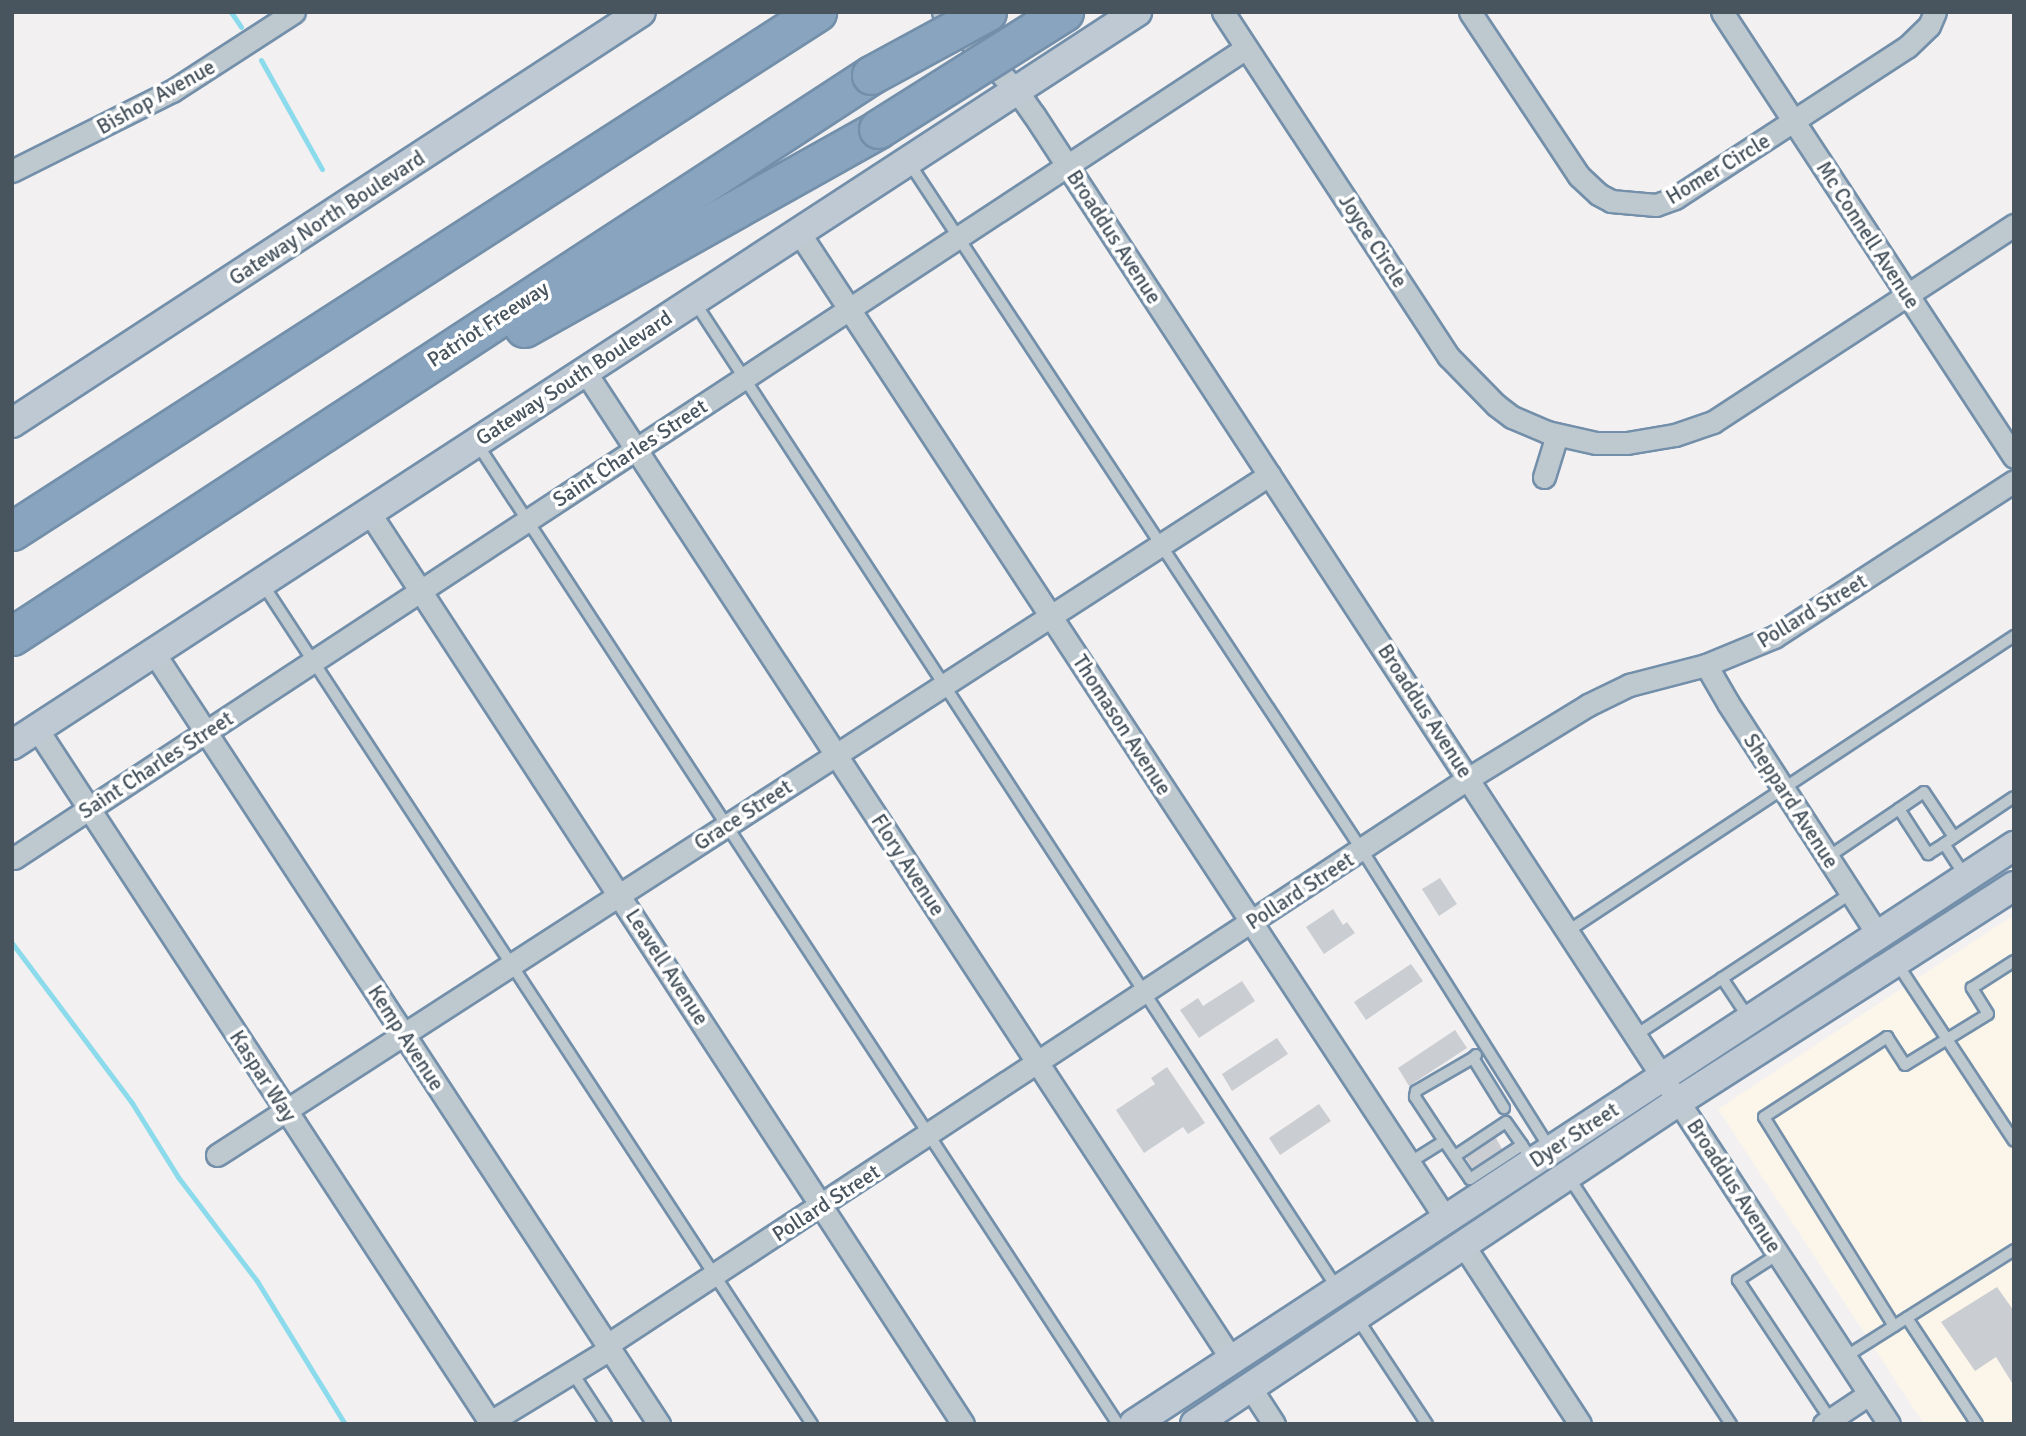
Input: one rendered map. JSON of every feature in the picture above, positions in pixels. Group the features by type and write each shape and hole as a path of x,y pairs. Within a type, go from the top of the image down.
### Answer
{"highway":[{"path":"12,531 817,12"},
{"name":"Patriot Freeway","path":"12,636 964,12"},
{"path":"871,75 988,12"},
{"path":"201,512 877,129 1064,12"}],"main road":[{"name":"Gateway North Boulevard","path":"12,423 641,12"},
{"name":"Gateway South Boulevard","path":"12,746 584,370 1137,12"},
{"name":"Dyer Street","path":"1134,1424 1446,1219 1490,1178 1663,1077 2014,846"},
{"path":"1896,962 1892,954 1897,943 1952,903 1966,877"},
{"name":"Dyer Street","path":"1195,1424 1679,1101 2014,886"},
{"path":"1250,1387 1251,1373 1257,1364 1314,1322 1330,1296"},
{"path":"1169,1424 1226,1386 1232,1376 1233,1360"}],"street":[{"name":"Bishop Avenue","path":"12,171 172,91 294,12"},
{"name":"Broaddus Avenue","path":"943,12 1017,91 1469,778 1889,1424"},
{"name":"Joyce Circle","path":"1223,12 1449,357 1496,405 1521,421 1557,435 1596,443 1627,443 1675,435 1713,422 2014,225"},
{"name":"Homer Circle","path":"1470,12 1579,176 1598,194 1611,201 1633,205 1664,204 1907,47 1929,26 1936,12"},
{"name":"Mc Connell Avenue","path":"1722,12 2014,457"},
{"name":"Saint Charles Street","path":"14,859 1246,48"},
{"name":"Thomason Avenue","path":"798,231 1446,1219"},
{"name":"Flory Avenue","path":"584,370 1233,1360"},
{"path":"1544,477 1557,435"},
{"name":"Grace Street","path":"217,1156 1269,475"},
{"name":"Pollard Street","path":"489,1423 572,1372 714,1275 1469,778 1588,705 1629,685 1706,665 1774,637 2014,481"},
{"name":"Leavell Avenue","path":"369,512 963,1424"},
{"name":"Kemp Avenue","path":"154,653 659,1424"},
{"name":"Sheppard Avenue","path":"1706,665 1878,935"},
{"name":"Kaspar Way","path":"37,729 489,1423"},
{"path":"1464,1246 1580,1424"},
{"path":"1250,1387 1274,1424"},
{"path":"1827,1422 1869,1394"}],"lane":[{"path":"908,161 1163,543 1362,850 1518,1098 1536,1152"},
{"path":"693,299 1145,992 1330,1296"},
{"path":"476,442 1118,1424"},
{"path":"262,582 812,1424"},
{"path":"1568,930 2014,636"},
{"path":"1828,858 1924,792 1954,837"},
{"path":"1899,809 1928,854 2014,797"},
{"path":"1944,844 1966,877"},
{"path":"1636,1035 1851,893"},
{"path":"1894,1326 1764,1117 1887,1037 1905,1065 1988,1014 1972,988 2014,961"},
{"path":"1896,962 2014,1141"},
{"path":"1722,978 1750,1020"},
{"path":"1486,1048 1416,1091 1415,1097 1469,1179 1490,1178"},
{"path":"1473,1058 1504,1108 1506,1122 1536,1152"},
{"path":"1504,1108 1518,1098"},
{"path":"1455,1156 1506,1122"},
{"path":"1409,1163 1444,1141"},
{"path":"1568,1176 1731,1424"},
{"path":"1845,1357 2014,1250"},
{"path":"1778,1254 1738,1280 1827,1422"},
{"path":"1356,1316 1427,1424"},
{"path":"1907,1318 1977,1424"},
{"path":"572,1372 606,1424"}],"shaded area":[{"path":"2014,915 2014,1424 1924,1424 1718,1109"}],"building":[{"path":"1440,878 1457,904 1439,916 1422,889"},
{"path":"1333,909 1343,925 1347,922 1355,933 1324,954 1306,927"},
{"path":"1411,964 1423,981 1366,1020 1354,1002"},
{"path":"1242,981 1255,1001 1199,1038 1180,1010 1198,998 1203,1006"},
{"path":"1455,1030 1467,1048 1409,1086 1398,1068"},
{"path":"1277,1038 1288,1054 1232,1091 1222,1074"},
{"path":"1167,1067 1205,1123 1188,1134 1183,1127 1144,1153 1116,1110 1155,1084 1151,1078"},
{"path":"1319,1104 1331,1121 1280,1155 1269,1138"},
{"path":"1496,1138 1502,1149 1472,1168 1466,1158"},
{"path":"1997,1287 2014,1311 2014,1386 1996,1357 1975,1371 1941,1322"}],"waterway":[{"path":"231,12 241,27"},
{"path":"261,60 322,169"},
{"path":"12,943 132,1103 178,1177 257,1281 345,1424"}]}
